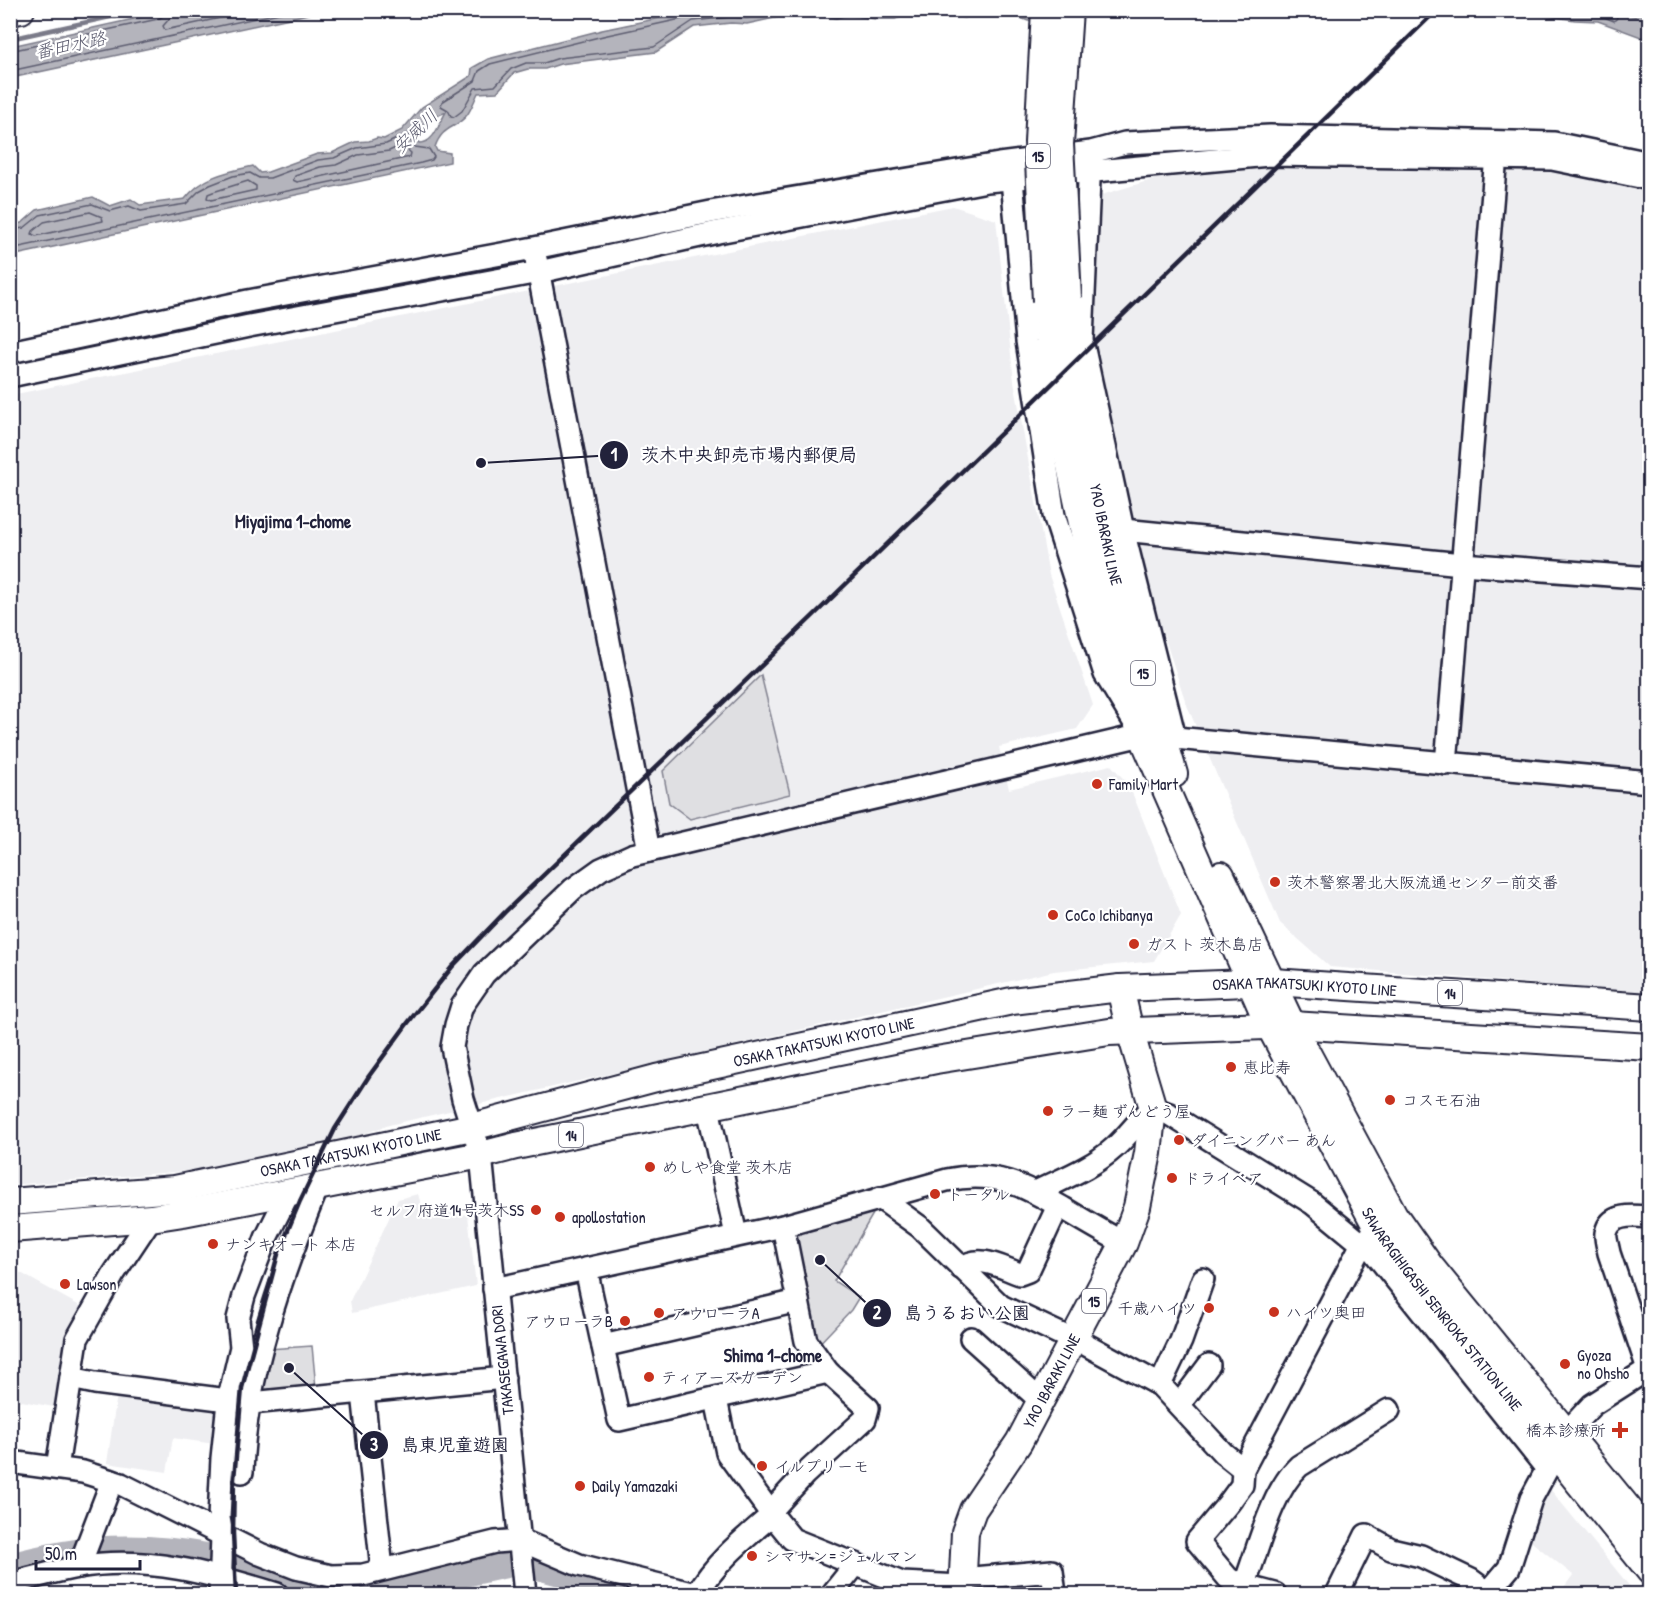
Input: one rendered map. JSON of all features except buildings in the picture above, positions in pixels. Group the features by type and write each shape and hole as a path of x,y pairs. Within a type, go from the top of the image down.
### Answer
{"main road":[{"path":"10,12 21,10"},
{"name":"YAO IBARAKI LINE","path":"1045,10 1038,142 1057,300 1113,569 1180,792 1261,982"},
{"name":"YAO IBARAKI LINE","path":"1069,10 1060,144 1055,395 1093,575 1142,735 1281,1025"},
{"path":"1134,644 1165,700"},
{"path":"1175,738 1180,792"},
{"name":"OSAKA TAKATSUKI KYOTO LINE","path":"10,1202 175,1189 472,1127 656,1078 1001,1003 1120,988 1261,982 1650,1007"},
{"name":"YAO IBARAKI LINE","path":"962,1586 965,1532 973,1510 1019,1442 1124,1243 1137,1208 1148,1153 1153,1108 1120,988"},
{"name":"OSAKA TAKATSUKI KYOTO LINE","path":"10,1229 151,1218 481,1155 936,1060 1109,1032 1281,1025 1650,1047"},
{"name":"SAWARAGIHIGASHI SENRIOKA STATION LINE","path":"1281,1025 1375,1232 1416,1281 1551,1462 1650,1570"},
{"name":"SAWARAGIHIGASHI SENRIOKA STATION LINE","path":"1375,1232 1430,1266 1650,1535"}],"street":[{"path":"10,376 249,326 539,272 718,232 987,182 1012,180 1090,162 1125,143 1270,136 1497,150 1650,179"},
{"path":"1497,150 1554,143 1650,163"},
{"path":"1446,764 1497,150"},
{"path":"10,352 248,301 534,248 716,211 999,164 1090,162"},
{"path":"1090,162 1082,340 1123,530 1175,738 1650,782"},
{"path":"1012,180 1027,341 1054,515 1104,674 1142,735"},
{"path":"534,248 649,851"},
{"path":"1123,530 1462,564 1650,578"},
{"name":"TAKASEGAWA DORI","path":"525,1594 481,1155 463,1099 452,1047 462,1006 472,990 484,974 559,901 586,878 616,861 649,851 1142,735"},
{"path":"708,1108 736,1235"},
{"path":"1036,1192 1100,1159 1115,1148 1139,1119 1153,1108 1169,1114 1312,1203 1375,1232 1243,1470 1242,1485 1197,1541 1228,1578 1261,1592 1275,1503 1282,1486 1299,1466 1389,1410"},
{"path":"494,1289 783,1226 947,1180 970,1176 1004,1179 1036,1192 1124,1243"},
{"path":"242,1472 243,1449 265,1338 278,1292 318,1186"},
{"path":"220,1586 222,1535 219,1518 220,1488 228,1402 240,1347 238,1319 244,1296 266,1238 289,1192"},
{"path":"880,1198 920,1227 1001,1306 1073,1339 1160,1385 1223,1454 1243,1470"},
{"path":"961,1268 971,1262 982,1261 1020,1275 1028,1271 1059,1206"},
{"path":"1337,1594 1366,1535 1391,1549 1421,1556 1471,1580 1488,1594 1509,1568 1531,1499 1567,1432 1592,1405 1649,1368 1609,1253 1606,1233 1611,1224 1621,1216 1650,1217"},
{"path":"57,1468 77,1339 113,1275 151,1218"},
{"path":"10,1462 83,1472 112,1481 173,1508 260,1554 296,1568 331,1576 363,1575 495,1542 520,1540 579,1565 669,1592 697,1594 716,1566 731,1550 771,1514 805,1474 865,1419 868,1408 828,1372 806,1341 783,1226"},
{"path":"585,1269 619,1420 828,1372"},
{"path":"1160,1385 1181,1341 1203,1279"},
{"path":"603,1346 798,1301"},
{"path":"971,1338 1041,1401"},
{"path":"1179,1405 1209,1365"},
{"path":"71,1378 228,1402 251,1403 504,1378"},
{"path":"363,1393 382,1569"},
{"path":"716,1399 727,1453 792,1539 902,1583 930,1589 1052,1571 1055,1594"},
{"path":"83,1557 112,1481"},
{"path":"10,1583 83,1557 119,1564 156,1565 220,1586 277,1594"},
{"path":"832,1594 856,1564"}],"shaded area":[{"path":"1298,162 1534,167 1634,186 1649,192 1649,993 1330,967 1280,923 1186,703 1124,514 1100,397 1091,313 1098,196 1158,178"},
{"path":"953,206 996,220 1014,381 1049,575 1093,705 1077,729 999,747 1009,789 1111,765 1129,785 1181,915 1154,961 1054,971 389,1125 317,1150 226,1168 11,1185 11,395"},
{"path":"761,675 790,794 690,819 669,803 663,771"},
{"path":"418,1194 422,1208 468,1215 476,1286 352,1313 350,1301 398,1199"},
{"path":"877,1207 834,1281 859,1297 851,1310 815,1348 793,1231"},
{"path":"10,1267 87,1310 59,1408 11,1399"},
{"path":"312,1346 316,1388 269,1394 261,1386 268,1349"},
{"path":"117,1394 213,1408 219,1415 215,1444 173,1438 167,1472 107,1463"},
{"path":"1546,1484 1636,1594 1559,1594 1573,1575 1523,1535"}],"water":[{"name":"番田水路","path":"170,11 322,11 11,78 11,46"},
{"name":"安威川","path":"693,11 974,11 964,18 949,15 935,18 930,15 908,15 895,19 849,15 836,18 802,12 747,24 731,23 694,27 656,52 560,64 545,69 528,69 514,73 497,92 478,93 463,120 445,131 435,147 437,151 450,153 450,162 11,256 10,224 22,223 37,210 93,197 110,206 131,199 140,205 185,199 199,185 224,173 253,166 260,173 268,172 317,154 332,153 355,142 384,139 402,130 422,107 471,76 472,68 488,59 602,30","holes":["446,112 433,136 419,143 418,134 423,125"]},
{"path":"974,11 1085,11 1028,21 1011,14"},
{"path":"1515,11 1607,11 1635,16 1634,11 1647,11 1649,13 1649,40 1598,21"}],"waterway":[{"name":"番田水路","path":"10,39 142,10"},
{"path":"10,1566 62,1554 111,1549 135,1548 213,1557"},
{"path":"239,1564 313,1594"},
{"path":"373,1594 506,1565"},
{"path":"542,1568 635,1594"}],"railway":[{"path":"236,1594 233,1533 234,1479 242,1388 278,1254 300,1201 335,1129 369,1076 407,1024 452,967 505,912 1437,10"}],"place":[{"name":"茨木中央卸売市場内郵便局","path":"481,463"},
{"name":"Family Mart","path":"1097,784"},
{"name":"茨木警察署北大阪流通センター前交番","path":"1275,882"},
{"name":"CoCo Ichibanya","path":"1053,915"},
{"name":"ガスト 茨木島店","path":"1134,944"},
{"name":"恵比寿","path":"1231,1067"},
{"name":"コスモ石油","path":"1390,1100"},
{"name":"ラー麺 ずんどう屋","path":"1048,1111"},
{"name":"ダイニングバー あん","path":"1179,1140"},
{"name":"めしや食堂 茨木店","path":"650,1167"},
{"name":"ドライベア","path":"1172,1178"},
{"name":"トータル","path":"935,1194"},
{"name":"セルフ府道14号茨木SS","path":"536,1210"},
{"name":"apollostation","path":"560,1217"},
{"name":"ナンキオート 本店","path":"213,1244"},
{"name":"島うるおい公園","path":"820,1260"},
{"name":"Lawson","path":"65,1284"},
{"name":"千歳ハイツ","path":"1209,1308"},
{"name":"ハイツ奥田","path":"1274,1312"},
{"name":"アウローラA","path":"659,1313"},
{"name":"アウローラB","path":"625,1321"},
{"name":"Gyoza no Ohsho","path":"1565,1364"},
{"name":"島東児童遊園","path":"289,1368"},
{"name":"ティアーズガーデン","path":"649,1377"},
{"name":"橋本診療所","path":"1620,1430"},
{"name":"イルプリーモ","path":"762,1466"},
{"name":"Daily Yamazaki","path":"580,1486"},
{"name":"シマサン=ジェルマン","path":"752,1556"}],"district":[{"name":"Miyajima 1-chome","path":"293,521"},
{"name":"Shima 1-chome","path":"773,1355"}]}
